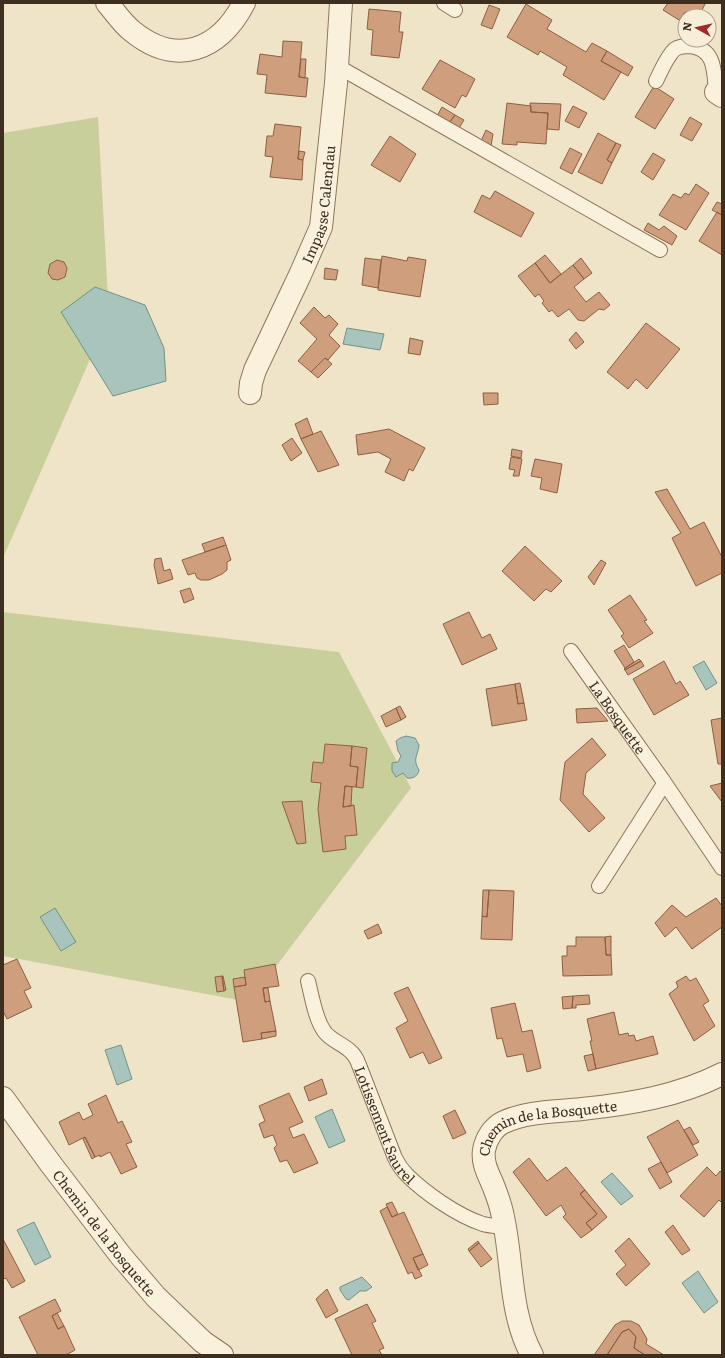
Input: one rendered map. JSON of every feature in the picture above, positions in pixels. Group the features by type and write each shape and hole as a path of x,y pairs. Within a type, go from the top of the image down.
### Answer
{"street":[{"path":"107,3 121,21 141,37 151,43 174,51 186,52 198,49 208,44 230,24 244,3"},
{"name":"Impasse Calendau","path":"250,393 255,370 321,227 337,66 341,3"},
{"name":"Chemin de la Bosquette","path":"532,1355 521,1332 516,1310 504,1227 498,1200 488,1175 484,1157 484,1149 490,1135 495,1128 503,1122 513,1119 548,1112 646,1100 698,1085 722,1074"},
{"name":"Chemin de la Bosquette","path":"3,1098 50,1163 122,1256 156,1297 203,1342 222,1355"}],"lane":[{"path":"656,81 674,51 680,46 694,47 702,49 706,52 713,62 719,94"},
{"path":"337,66 660,250"},
{"name":"La Bosquette","path":"571,651 722,868"},
{"path":"599,886 664,784"},
{"name":"Lotissement Saurel","path":"308,981 318,1020 324,1031 329,1037 349,1050 357,1060 395,1158 400,1167 411,1179 447,1207 468,1218 484,1224 504,1227"}],"green space":[{"path":"98,117 109,316 3,558 3,133"},
{"path":"3,612 339,652 411,788 249,1002 3,956"}],"water":[{"path":"95,287 145,305 164,348 166,381 113,396 61,312"},
{"path":"347,328 384,334 380,350 343,344"},
{"path":"704,661 717,683 706,690 693,667"},
{"path":"406,736 415,738 419,745 416,763 419,770 415,777 411,778 407,778 403,773 396,777 392,771 392,763 398,762 401,756 398,751 396,741"},
{"path":"55,908 76,942 61,951 40,917"},
{"path":"121,1045 132,1079 117,1085 105,1050"},
{"path":"332,1109 345,1141 329,1148 315,1117"},
{"path":"612,1173 633,1196 621,1205 601,1182"},
{"path":"34,1222 51,1257 35,1265 17,1230"},
{"path":"698,1271 718,1302 704,1313 682,1283"},
{"path":"362,1277 372,1287 366,1291 360,1291 349,1300 346,1299 340,1290 340,1287"}],"building":[{"path":"668,3 705,4 703,8 677,8 677,19 663,10"},
{"path":"526,4 552,20 547,29 586,52 592,43 607,51 601,61 621,72 604,100 563,75 567,67 540,51 538,55 507,37"},
{"path":"489,5 500,9 492,29 481,25"},
{"path":"369,9 401,12 399,32 403,32 399,58 371,55 373,30 367,29"},
{"path":"283,41 302,42 299,77 308,78 306,97 265,93 267,75 257,74 260,54 282,57"},
{"path":"607,51 633,67 628,76 601,61"},
{"path":"301,59 306,59 305,78 299,77"},
{"path":"440,60 475,79 466,97 462,95 455,108 422,89"},
{"path":"654,86 674,99 655,129 635,117"},
{"path":"507,103 531,106 531,112 548,113 546,144 517,142 517,145 502,144"},
{"path":"530,103 561,104 559,130 547,129 548,113 531,112"},
{"path":"573,106 587,113 579,128 565,121"},
{"path":"442,107 455,115 449,123 437,116"},
{"path":"455,115 464,120 459,128 449,123"},
{"path":"690,117 702,124 692,141 680,135"},
{"path":"275,124 301,127 298,159 303,160 302,180 270,177 273,157 265,156 267,136 273,136"},
{"path":"486,130 493,134 491,146 481,141"},
{"path":"598,133 616,143 607,160 612,163 602,184 578,172"},
{"path":"390,136 416,154 400,182 371,165"},
{"path":"616,143 621,145 612,163 607,160"},
{"path":"570,148 582,154 572,174 560,168"},
{"path":"299,151 305,152 303,160 298,159"},
{"path":"653,153 665,160 653,180 641,172"},
{"path":"696,184 709,193 686,230 659,215 673,194 681,198 685,193 689,195"},
{"path":"495,191 534,213 521,237 474,212 482,195 490,199"},
{"path":"717,202 722,204 722,215 712,210"},
{"path":"717,212 722,215 722,255 699,241"},
{"path":"648,223 659,230 664,226 677,236 672,245 644,230"},
{"path":"545,255 561,274 550,283 535,263"},
{"path":"382,256 407,261 408,257 426,260 420,297 378,290"},
{"path":"365,258 381,260 378,288 362,285"},
{"path":"581,258 592,273 584,279 573,265"},
{"path":"57,260 64,262 67,268 65,277 58,280 52,279 48,273 50,264"},
{"path":"535,263 550,283 573,265 584,279 574,287 586,302 599,292 610,305 604,310 599,309 584,321 578,320 569,309 558,317 552,310 549,312 542,303 544,301 539,294 535,297 518,276"},
{"path":"325,268 338,270 336,280 324,279"},
{"path":"314,307 325,318 329,315 338,324 329,335 340,346 328,360 325,358 311,372 298,361 317,339 300,323"},
{"path":"646,323 680,349 647,389 636,379 628,389 607,372"},
{"path":"576,332 584,342 576,349 569,340"},
{"path":"410,338 423,341 420,355 408,353"},
{"path":"325,358 332,364 318,378 311,372"},
{"path":"483,393 498,393 498,404 484,405"},
{"path":"307,418 313,434 301,439 295,424"},
{"path":"389,429 425,448 413,471 409,469 404,481 385,472 391,459 378,452 358,455 356,435"},
{"path":"321,431 339,465 318,472 301,439"},
{"path":"292,438 302,453 291,461 282,445"},
{"path":"512,449 522,451 521,458 511,456"},
{"path":"511,457 522,459 519,476 513,476 515,470 509,469"},
{"path":"535,459 562,464 557,493 540,489 542,478 531,476"},
{"path":"667,489 690,529 704,522 722,557 722,573 696,586 672,538 681,533 655,492"},
{"path":"223,537 226,545 205,552 202,544"},
{"path":"226,545 231,560 227,562 227,570 222,574 209,580 201,580 197,578 195,573 188,575 182,560"},
{"path":"525,546 562,581 551,592 546,589 534,601 502,571"},
{"path":"161,558 164,571 170,569 173,579 158,584 154,565 155,559"},
{"path":"601,560 606,563 594,585 588,577"},
{"path":"190,588 194,599 184,603 180,591"},
{"path":"630,595 647,620 644,621 653,633 629,648 621,636 624,634 608,610"},
{"path":"469,612 482,638 490,634 497,649 462,665 443,624"},
{"path":"624,645 634,662 625,668 614,651"},
{"path":"639,659 641,661 625,670 624,669"},
{"path":"641,661 644,666 628,675 625,670"},
{"path":"664,661 676,684 680,681 689,695 654,715 633,679"},
{"path":"520,683 524,703 518,704 515,684"},
{"path":"515,684 518,704 524,703 527,720 492,726 486,689"},
{"path":"400,706 406,717 401,720 396,708"},
{"path":"396,708 401,720 386,727 381,716"},
{"path":"597,708 608,721 577,723 576,709"},
{"path":"722,718 722,764 718,764 711,720"},
{"path":"592,738 606,755 586,773 583,794 605,818 589,832 560,800 565,762"},
{"path":"325,744 352,746 350,766 358,767 356,787 345,786 343,807 354,805 357,835 345,836 346,849 323,852 318,809 321,783 311,782 313,762 323,763"},
{"path":"352,746 367,748 363,788 356,787 358,767 350,766"},
{"path":"722,783 722,802 710,786"},
{"path":"345,786 352,787 351,806 343,807"},
{"path":"302,801 306,843 297,844 282,802"},
{"path":"483,890 489,890 487,917 482,916"},
{"path":"489,890 514,891 512,940 481,939 482,916 487,917"},
{"path":"716,898 722,906 722,927 692,949 676,927 665,937 655,923 672,905 686,917"},
{"path":"378,924 382,933 368,939 364,931"},
{"path":"611,936 611,955 606,955 605,937"},
{"path":"576,937 605,937 606,955 611,955 612,975 563,976 562,956 567,956 567,946 576,946"},
{"path":"17,959 31,988 24,991 32,1007 7,1019 3,1011 3,965"},
{"path":"275,964 279,986 263,988 265,1002 270,1001 276,1031 261,1033 262,1039 243,1042 234,987 246,985 244,970"},
{"path":"222,976 224,991 217,992 215,977"},
{"path":"222,976 226,990 224,991"},
{"path":"686,976 690,981 696,978 709,1001 703,1005 715,1026 694,1041 669,994 678,987 676,982"},
{"path":"245,977 246,985 234,987 233,979"},
{"path":"408,987 442,1058 429,1064 423,1052 410,1058 396,1028 408,1021 394,993"},
{"path":"263,988 268,988 270,1001 265,1002"},
{"path":"589,995 590,1004 576,1005 576,1008 572,1008 573,996"},
{"path":"573,996 572,1008 563,1009 562,997"},
{"path":"515,1003 522,1032 532,1030 541,1068 527,1072 523,1054 507,1057 502,1038 497,1039 491,1008"},
{"path":"614,1012 619,1035 628,1033 629,1036 634,1035 636,1041 653,1036 658,1054 596,1069 587,1019"},
{"path":"276,1031 276,1036 262,1039 261,1033"},
{"path":"593,1054 596,1069 588,1071 584,1056"},
{"path":"322,1079 327,1094 309,1101 304,1087"},
{"path":"289,1093 303,1122 289,1128 293,1138 304,1134 318,1163 294,1173 287,1160 280,1162 274,1148 277,1145 273,1135 264,1138 259,1124 265,1121 259,1106"},
{"path":"106,1095 118,1123 122,1121 132,1142 126,1144 137,1167 121,1174 110,1152 100,1157 100,1155 95,1157 85,1137 69,1145 59,1122 79,1112 83,1120 93,1115 88,1104"},
{"path":"455,1110 466,1133 453,1139 443,1116"},
{"path":"678,1120 698,1155 667,1173 647,1137"},
{"path":"690,1127 699,1142 693,1145 684,1130"},
{"path":"85,1137 95,1157 92,1159 83,1139"},
{"path":"529,1158 547,1181 566,1167 585,1190 580,1194 597,1214 586,1223 592,1230 581,1238 563,1217 566,1214 561,1205 546,1216 513,1172"},
{"path":"661,1162 672,1182 660,1189 648,1169"},
{"path":"707,1167 716,1176 720,1171 722,1173 722,1203 719,1200 704,1217 680,1196"},
{"path":"585,1190 607,1217 592,1230 586,1223 597,1214 580,1194"},
{"path":"392,1202 398,1214 392,1217 386,1204"},
{"path":"387,1207 392,1217 404,1212 423,1254 413,1258 422,1276 415,1279 412,1272 408,1274 380,1211"},
{"path":"673,1225 690,1250 682,1255 665,1232"},
{"path":"629,1238 650,1264 626,1286 616,1274 626,1265 615,1251"},
{"path":"3,1239 25,1281 12,1288 6,1278 3,1279"},
{"path":"478,1241 479,1243 469,1251 468,1249"},
{"path":"479,1243 492,1259 481,1267 469,1251"},
{"path":"423,1254 428,1265 418,1270 413,1258"},
{"path":"327,1289 338,1311 326,1318 316,1299"},
{"path":"55,1299 61,1311 52,1316 58,1329 64,1326 75,1350 66,1355 38,1355 19,1317"},
{"path":"367,1304 376,1321 372,1323 384,1348 379,1350 382,1355 352,1355 335,1319"},
{"path":"57,1313 64,1326 58,1329 52,1316"},
{"path":"622,1321 631,1321 639,1325 647,1339 646,1344 664,1355 645,1355 634,1348 636,1337 629,1329 622,1332 607,1355 594,1355 615,1325"},
{"path":"629,1329 636,1337 634,1348 645,1355 607,1355 622,1332"}]}
